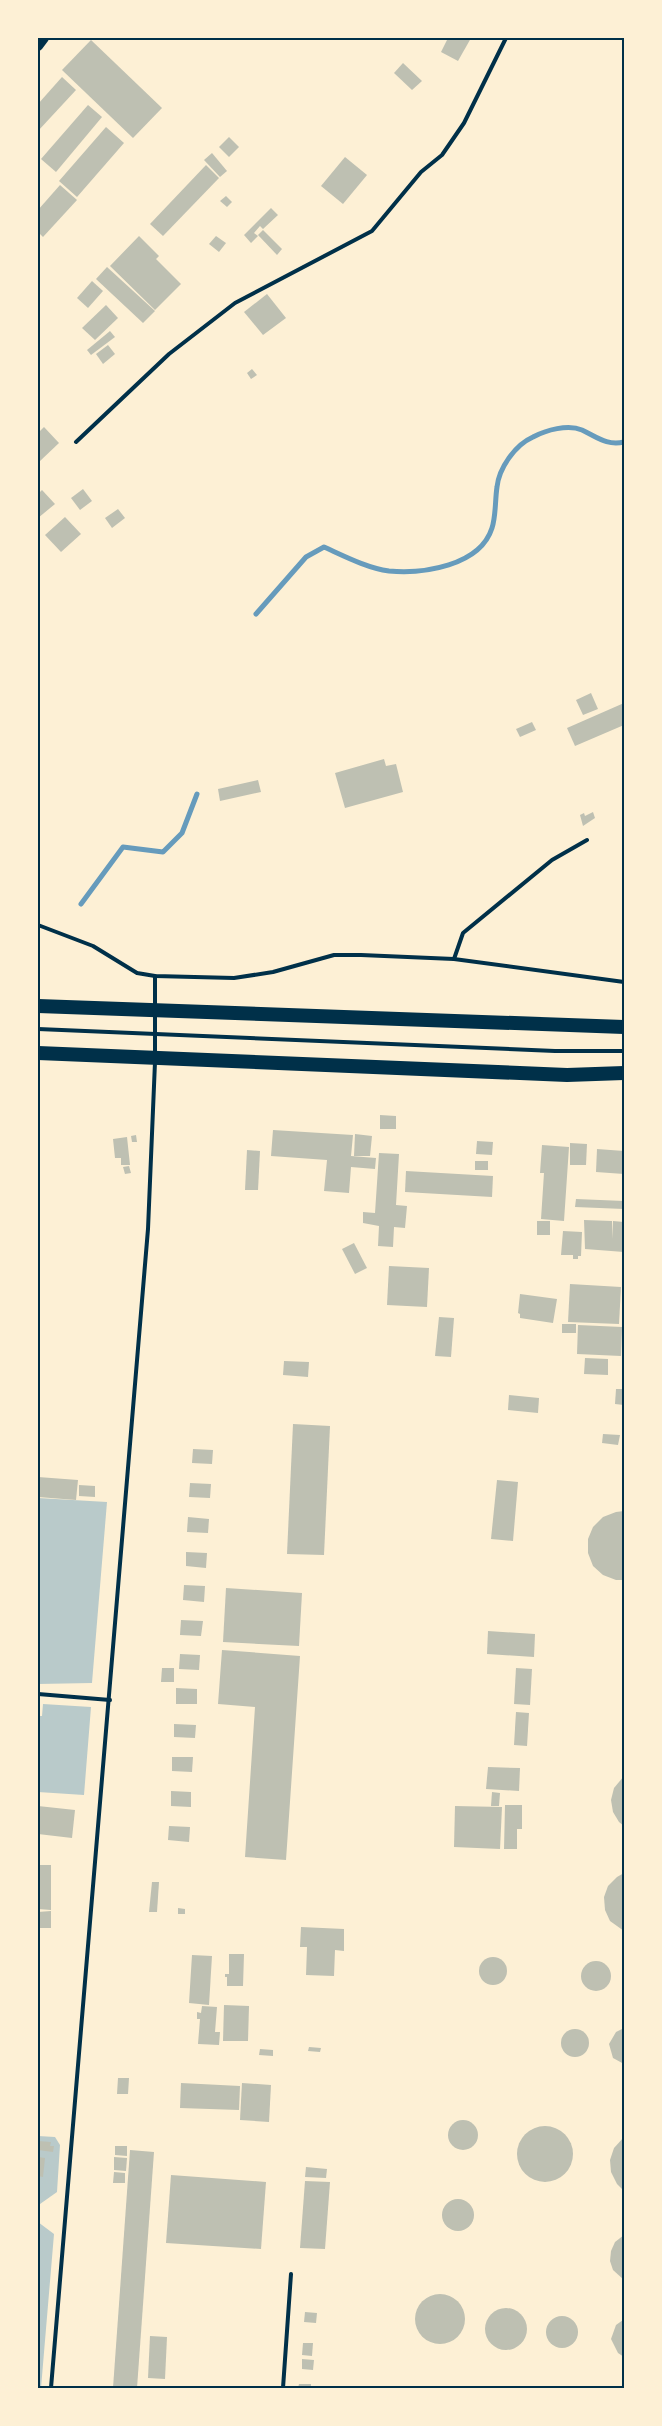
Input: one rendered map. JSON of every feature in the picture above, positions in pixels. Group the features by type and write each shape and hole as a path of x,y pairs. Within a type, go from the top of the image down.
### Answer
{"highway":[{"path":"38,1006 624,1027"},
{"path":"38,1053 567,1075 624,1073"}],"main road":[{"path":"38,46 44,38"}],"lane":[{"path":"76,442 169,354 235,303 372,231 421,172 442,155 464,123 506,38"},
{"path":"454,959 463,933 552,860 587,840"},
{"path":"38,925 93,946 137,973 155,976 234,978 273,972 334,955 454,959 624,982"},
{"path":"51,2388 148,1229 155,1084 155,976"},
{"path":"38,1029 555,1051 624,1051"},
{"path":"38,1694 110,1700"},
{"path":"283,2388 291,2274"}],"shaded area":[{"path":"38,1498 107,1502 92,1683 38,1684"},
{"path":"43,1704 91,1707 84,1795 38,1792 38,1716 42,1716"},
{"path":"38,2136 55,2137 60,2145 57,2192 40,2204 38,2222"},
{"path":"38,2222 54,2234 41,2388 38,2388"}],"building":[{"path":"448,38 471,38 458,61 441,52"},
{"path":"91,40 162,108 133,138 62,70"},
{"path":"403,63 422,81 412,90 394,73"},
{"path":"62,77 76,90 38,131 38,104"},
{"path":"88,105 102,117 56,172 41,159"},
{"path":"106,127 124,143 77,197 59,181"},
{"path":"229,137 239,147 229,157 219,147"},
{"path":"212,153 227,171 220,177 204,160"},
{"path":"345,157 367,175 343,204 321,186"},
{"path":"206,165 219,178 163,236 150,224"},
{"path":"60,185 77,200 43,237 38,232 38,210"},
{"path":"226,196 232,202 227,207 220,201"},
{"path":"271,208 278,215 263,229 260,226 254,233 258,236 251,243 244,235"},
{"path":"263,230 282,249 277,255 258,235"},
{"path":"139,236 159,256 156,259 181,284 155,310 110,266"},
{"path":"216,236 226,243 219,252 209,244"},
{"path":"107,267 155,311 143,323 96,279"},
{"path":"92,281 103,291 88,308 77,298"},
{"path":"267,294 286,318 263,335 244,312"},
{"path":"106,305 118,318 95,340 82,328"},
{"path":"110,331 115,337 91,355 87,350"},
{"path":"108,345 115,354 103,364 96,354"},
{"path":"252,369 257,375 251,379 247,373"},
{"path":"44,427 59,443 39,462 38,433"},
{"path":"83,489 92,501 80,510 71,498"},
{"path":"42,490 55,504 38,518 38,494"},
{"path":"118,509 125,518 112,528 105,518"},
{"path":"65,517 81,534 61,552 45,535"},
{"path":"591,693 598,709 583,715 576,700"},
{"path":"624,703 624,725 575,746 567,728"},
{"path":"532,722 536,730 520,737 516,729"},
{"path":"384,759 386,766 396,764 403,792 345,808 335,773"},
{"path":"258,780 261,792 220,801 218,789"},
{"path":"593,812 595,818 583,826 580,815 584,813 585,816"},
{"path":"380,1115 396,1116 396,1129 380,1129"},
{"path":"273,1130 353,1135 351,1156 376,1158 375,1169 351,1167 349,1193 324,1191 327,1160 271,1156"},
{"path":"355,1134 372,1136 370,1156 354,1156"},
{"path":"136,1135 137,1142 132,1142 131,1136"},
{"path":"127,1137 130,1165 121,1165 121,1158 115,1158 113,1139"},
{"path":"477,1141 493,1142 492,1155 476,1154"},
{"path":"570,1143 587,1144 586,1165 570,1165"},
{"path":"542,1145 569,1147 564,1221 541,1219 544,1173 540,1173"},
{"path":"597,1149 624,1151 624,1174 596,1172"},
{"path":"247,1150 260,1151 258,1190 245,1190"},
{"path":"379,1153 399,1154 396,1205 407,1206 405,1228 394,1227 393,1247 378,1246 379,1226 363,1223 363,1212 375,1213"},
{"path":"475,1161 488,1161 488,1170 475,1170"},
{"path":"129,1166 131,1173 125,1174 123,1167"},
{"path":"406,1171 493,1176 492,1197 405,1192"},
{"path":"576,1199 624,1201 624,1209 575,1207"},
{"path":"584,1220 612,1221 612,1239 613,1221 624,1222 624,1252 585,1249"},
{"path":"537,1221 550,1221 550,1235 537,1235"},
{"path":"563,1231 582,1232 581,1256 578,1256 578,1259 573,1259 573,1255 561,1255"},
{"path":"354,1243 367,1268 355,1274 342,1249"},
{"path":"389,1266 429,1268 427,1307 387,1305"},
{"path":"570,1284 621,1287 619,1324 568,1322"},
{"path":"520,1294 557,1299 553,1323 520,1318 518,1313"},
{"path":"439,1317 454,1318 451,1357 435,1356"},
{"path":"562,1324 576,1324 576,1333 562,1333"},
{"path":"578,1325 622,1327 621,1356 577,1354"},
{"path":"585,1358 608,1359 608,1375 584,1374"},
{"path":"284,1361 309,1362 308,1377 283,1375"},
{"path":"616,1389 624,1389 624,1405 615,1404"},
{"path":"509,1395 539,1398 538,1413 508,1410"},
{"path":"293,1424 330,1426 324,1555 287,1554"},
{"path":"603,1434 620,1435 618,1445 602,1443"},
{"path":"193,1449 213,1450 212,1464 192,1463"},
{"path":"38,1477 78,1480 76,1500 38,1497"},
{"path":"497,1480 518,1482 513,1541 491,1539"},
{"path":"190,1483 211,1484 210,1498 189,1497"},
{"path":"79,1485 95,1486 95,1497 79,1496"},
{"path":"624,1511 624,1580 616,1580 603,1575 593,1566 588,1553 588,1539 593,1527 603,1517"},
{"path":"188,1517 209,1519 208,1533 187,1532"},
{"path":"186,1552 207,1553 206,1568 186,1566"},
{"path":"184,1585 205,1586 204,1602 183,1600"},
{"path":"226,1588 302,1593 299,1646 223,1642"},
{"path":"181,1620 203,1621 201,1636 180,1635"},
{"path":"488,1631 535,1634 534,1657 487,1654"},
{"path":"222,1650 300,1656 286,1860 245,1857 255,1707 218,1704"},
{"path":"180,1654 200,1655 199,1670 179,1669"},
{"path":"162,1668 174,1668 174,1682 161,1682"},
{"path":"516,1668 532,1669 530,1705 514,1704"},
{"path":"176,1688 197,1689 197,1704 176,1704"},
{"path":"516,1712 529,1713 527,1746 514,1745"},
{"path":"174,1724 196,1725 195,1738 174,1737"},
{"path":"172,1757 193,1757 192,1772 172,1771"},
{"path":"488,1767 520,1768 519,1791 486,1789"},
{"path":"624,1776 624,1826 613,1812 611,1800 614,1788"},
{"path":"171,1791 191,1792 191,1807 171,1806"},
{"path":"492,1792 500,1793 499,1806 491,1806"},
{"path":"505,1805 522,1805 522,1829 517,1829 517,1849 504,1849"},
{"path":"38,1806 75,1810 72,1838 38,1834"},
{"path":"455,1806 502,1807 500,1849 454,1847"},
{"path":"169,1826 190,1827 189,1842 168,1840"},
{"path":"38,1865 51,1865 51,1910 38,1909"},
{"path":"624,1873 624,1931 610,1921 605,1910 604,1897 608,1886"},
{"path":"152,1882 159,1882 157,1912 149,1912"},
{"path":"178,1908 185,1909 185,1914 178,1914"},
{"path":"51,1911 51,1928 38,1928 38,1912"},
{"path":"301,1927 344,1929 344,1951 335,1950 334,1976 306,1975 307,1947 300,1947"},
{"path":"229,1954 244,1954 243,1986 227,1986 225,1974 229,1974"},
{"path":"192,1955 212,1956 209,2005 189,2003"},
{"path":"493,1957 503,1961 507,1971 503,1981 493,1985 483,1981 479,1971 483,1961"},
{"path":"596,1961 607,1965 611,1976 607,1987 596,1991 585,1987 581,1976 585,1965"},
{"path":"224,2005 249,2006 248,2041 223,2041"},
{"path":"202,2006 217,2007 215,2032 220,2032 219,2045 198,2044 200,2019 197,2019 197,2012 201,2013"},
{"path":"624,2028 624,2064 613,2058 609,2044 616,2032"},
{"path":"575,2029 585,2033 589,2043 585,2053 575,2057 565,2053 561,2043 565,2033"},
{"path":"309,2047 321,2048 320,2052 308,2051"},
{"path":"260,2049 273,2050 273,2056 259,2055"},
{"path":"118,2078 129,2078 128,2094 117,2094"},
{"path":"181,2083 240,2086 239,2110 180,2108"},
{"path":"242,2083 271,2085 269,2122 240,2120"},
{"path":"463,2120 474,2124 478,2135 474,2146 463,2150 452,2146 448,2135 452,2124"},
{"path":"545,2126 556,2128 565,2134 571,2143 573,2154 571,2165 565,2174 556,2180 545,2182 534,2180 525,2174 519,2165 517,2154 519,2143 525,2134 534,2128"},
{"path":"624,2137 624,2191 617,2184 611,2172 610,2160 614,2148"},
{"path":"38,2141 51,2142 50,2146 54,2146 53,2152 38,2150"},
{"path":"115,2146 127,2146 127,2156 115,2155"},
{"path":"130,2150 154,2152 137,2388 113,2388"},
{"path":"38,2157 45,2158 43,2177 38,2176"},
{"path":"114,2157 127,2158 126,2171 114,2170"},
{"path":"306,2167 327,2169 326,2178 305,2177"},
{"path":"114,2172 125,2173 125,2183 113,2183"},
{"path":"171,2175 266,2182 261,2249 166,2243"},
{"path":"305,2181 330,2182 325,2249 300,2248"},
{"path":"458,2199 469,2204 474,2215 469,2226 458,2231 447,2226 442,2215 447,2204"},
{"path":"624,2235 624,2280 613,2270 610,2261 615,2242"},
{"path":"435,2294 445,2294 458,2301 465,2314 465,2324 458,2337 445,2344 435,2344 426,2340 419,2333 415,2324 415,2314 419,2305 426,2298"},
{"path":"506,2308 514,2309 521,2314 526,2321 526,2337 521,2344 514,2349 506,2350 498,2349 491,2344 486,2337 485,2329 486,2321 491,2314 498,2309"},
{"path":"305,2312 317,2313 316,2323 304,2322"},
{"path":"562,2316 573,2321 578,2332 573,2343 562,2348 551,2343 546,2332 551,2321"},
{"path":"623,2320 624,2357 618,2353 611,2339 616,2325"},
{"path":"150,2336 167,2337 165,2379 148,2378"},
{"path":"303,2343 313,2343 312,2356 302,2355"},
{"path":"302,2359 314,2360 313,2370 302,2369"},
{"path":"299,2384 311,2384 311,2388 298,2388"}],"waterway":[{"path":"256,614 306,557 324,547 372,567 403,572 449,565 476,551 486,541 492,528 501,472 514,451 538,434 557,429 576,428 607,442 624,442"},
{"path":"81,904 123,847 163,852 182,833 197,794"}]}
